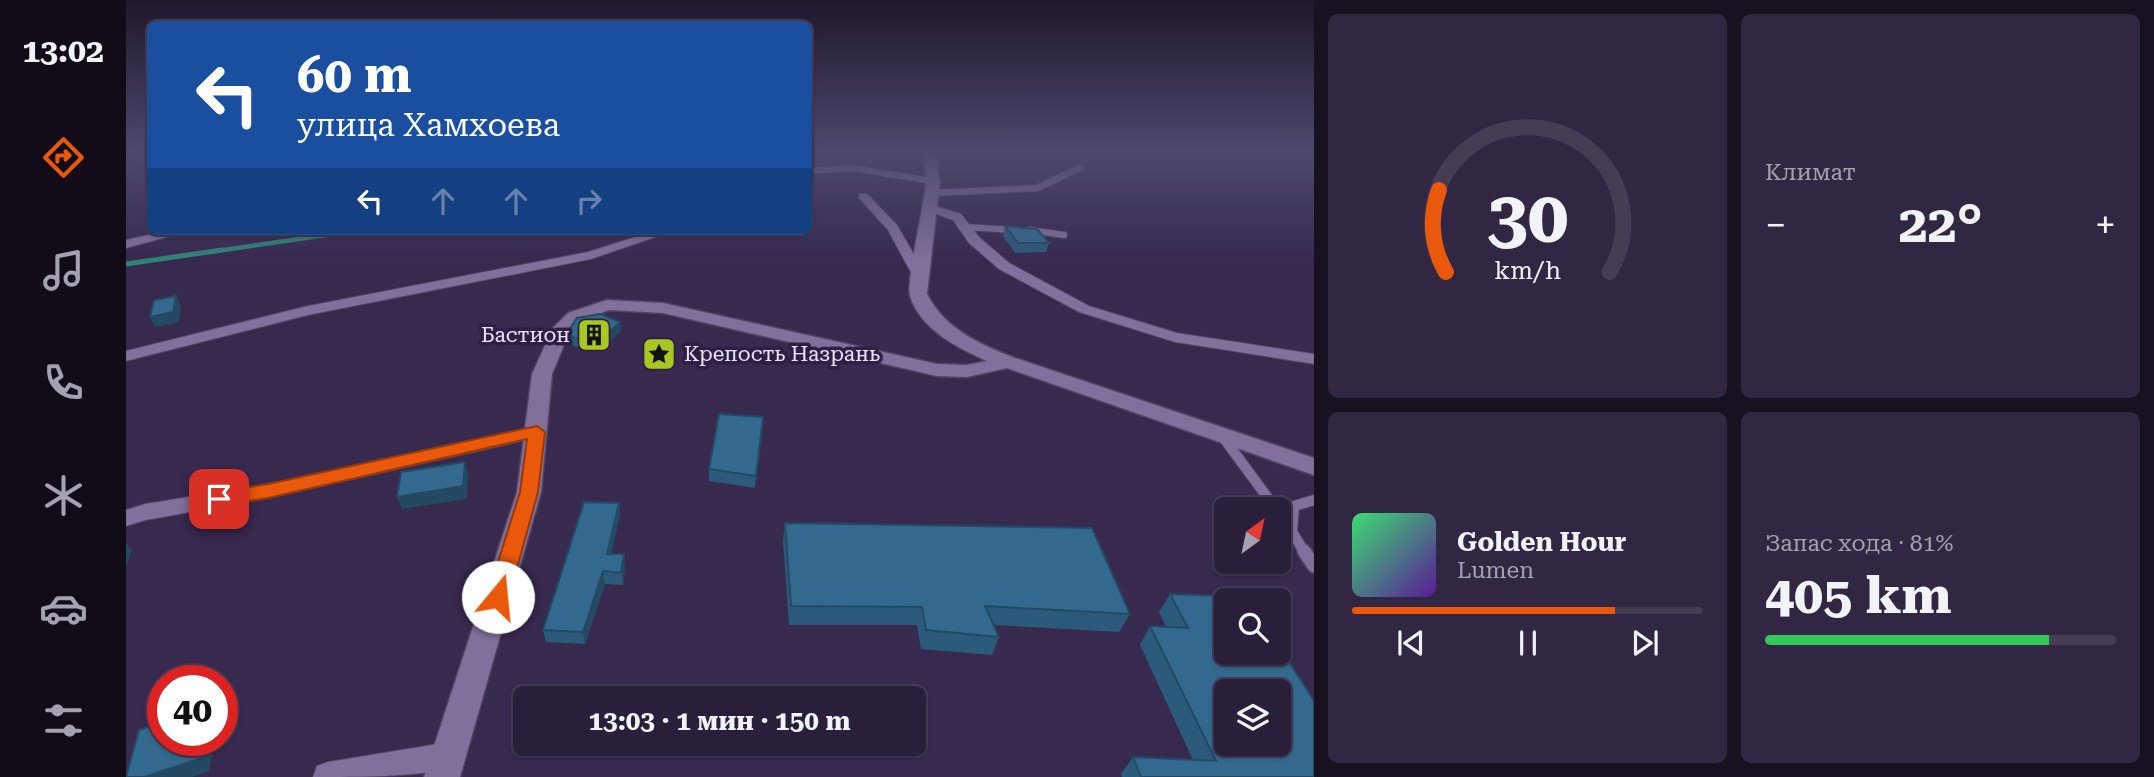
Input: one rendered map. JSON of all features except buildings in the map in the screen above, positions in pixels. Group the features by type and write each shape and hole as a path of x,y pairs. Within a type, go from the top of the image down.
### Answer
{"street":[{"path":"914,188 931,194 1033,188"},
{"path":"931,188 918,294 925,310 939,325 981,352 1314,467"},
{"path":"931,194 957,217 974,240 1004,266 1084,309 1175,337 1314,359"},
{"path":"863,196 893,228 919,275"},
{"path":"126,244 165,235"},
{"path":"126,355 308,310 591,255 654,235"},
{"path":"328,777 446,767 529,492 542,374 555,340 562,328 574,317 607,305 663,308 937,370 967,371 1008,362"},
{"path":"126,518 145,512 268,491 537,432"}],"lane":[{"path":"965,228 1027,230 1064,235"},
{"path":"1222,435 1267,497"},
{"path":"1314,500 1294,506 1292,533 1314,566"}],"waterway":[{"path":"210,252 327,235"},
{"path":"126,264 222,250"}],"place":[{"name":"Бастион","path":"594,335"},
{"name":"Крепость Назрань","path":"659,354"}],"route":[{"path":"219,499 268,491 537,432 529,492 498,597"}]}
